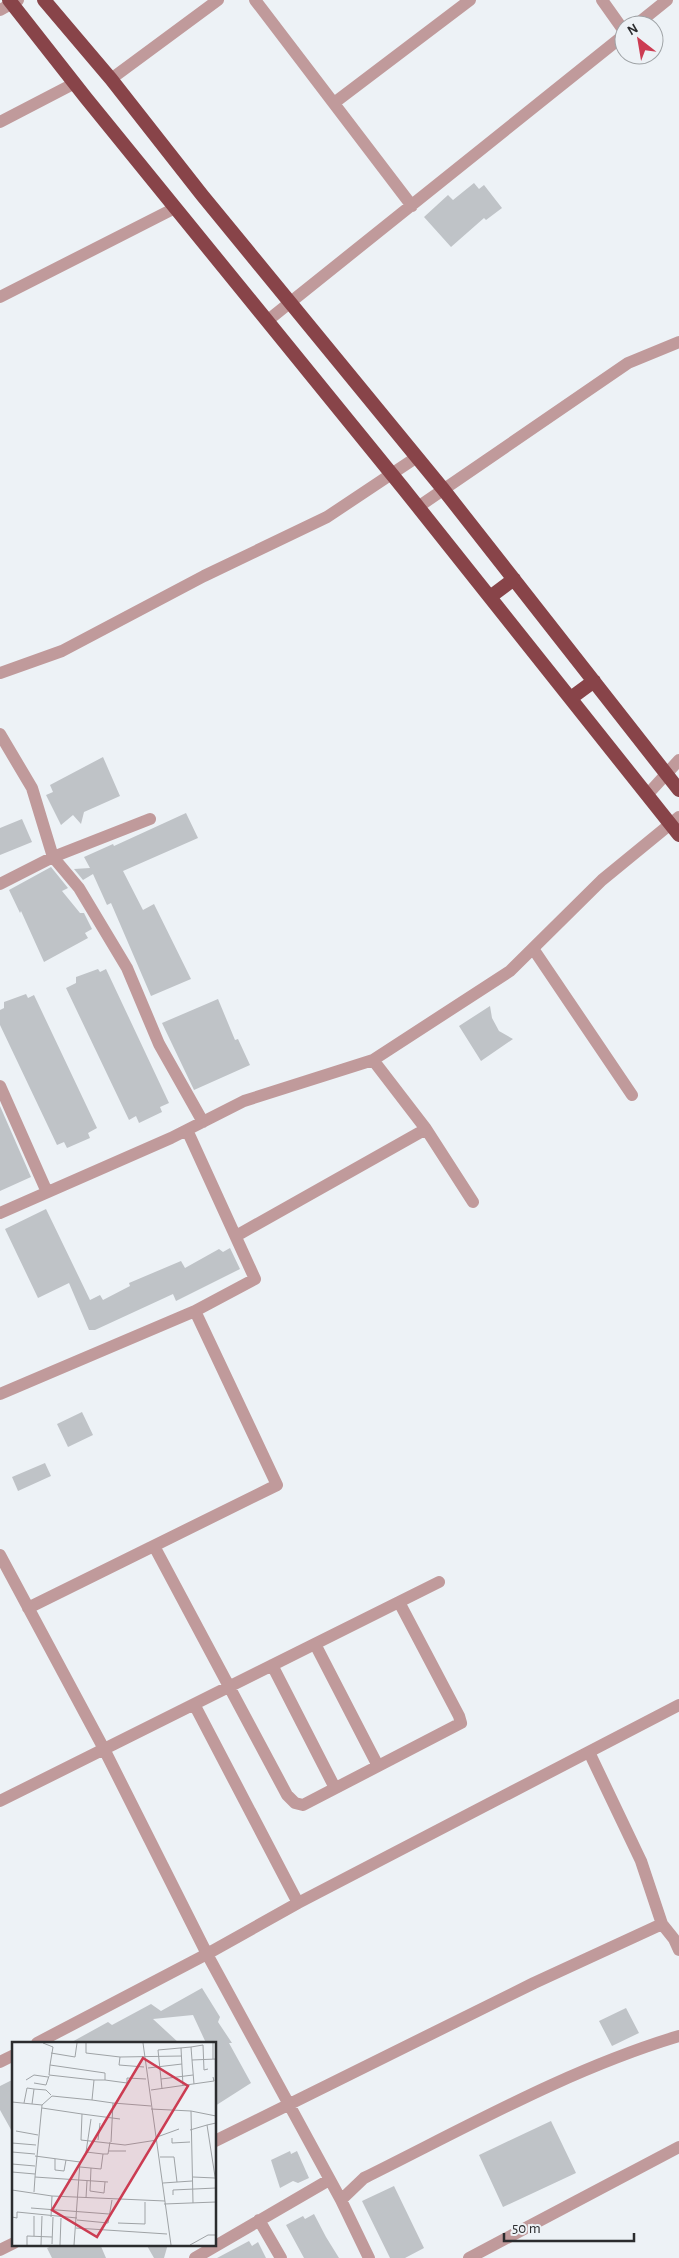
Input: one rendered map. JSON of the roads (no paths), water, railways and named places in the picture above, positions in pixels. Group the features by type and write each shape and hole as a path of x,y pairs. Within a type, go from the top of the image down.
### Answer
{"highway":[{"path":"44,0 112,79 202,195 443,489 679,790"},
{"path":"10,3 393,475 648,795 676,825"},
{"path":"490,597 514,579"},
{"path":"571,698 594,681"}],"street":[{"path":"112,79 218,0"},
{"path":"255,0 412,206"},
{"path":"334,103 470,0"},
{"path":"602,0 614,18"},
{"path":"648,15 667,0"},
{"path":"267,321 412,206 614,41"},
{"path":"0,122 75,84"},
{"path":"0,297 176,208"},
{"path":"418,507 628,363 679,342"},
{"path":"0,672 62,651 204,576 327,517 393,475 417,457"},
{"path":"0,734 32,788 53,857 79,888 127,968 158,1044 202,1122"},
{"path":"648,795 679,760"},
{"path":"0,884 53,857 150,819"},
{"path":"0,1213 187,1130 244,1101 373,1060 510,971 534,950 602,880 676,825"},
{"path":"534,950 632,1095"},
{"path":"373,1060 426,1129 473,1202"},
{"path":"0,1086 47,1192"},
{"path":"236,1236 426,1129"},
{"path":"0,1394 195,1311 256,1279 187,1130"},
{"path":"28,1608 277,1484 195,1311"},
{"path":"154,1546 287,1794 295,1803 303,1805 461,1723 460,1716 399,1602"},
{"path":"0,1556 104,1749 207,1954 341,2200 369,2258"},
{"path":"0,1801 439,1582"},
{"path":"315,1644 378,1766"},
{"path":"272,1665 335,1788"},
{"path":"194,1704 298,1903"},
{"path":"39,2042 207,1954 298,1903 679,1705"},
{"path":"589,1752 641,1861 662,1924 674,1939 679,1950"},
{"path":"216,2140 534,1983 662,1924"},
{"path":"341,2200 364,2178 568,2078 638,2049 679,2036"},
{"path":"0,2062 12,2056"},
{"path":"469,2258 679,2147"},
{"path":"216,2246 329,2180"},
{"path":"260,2220 281,2258"},
{"path":"0,2250 12,2244"},
{"path":"195,2258 216,2246"}]}
